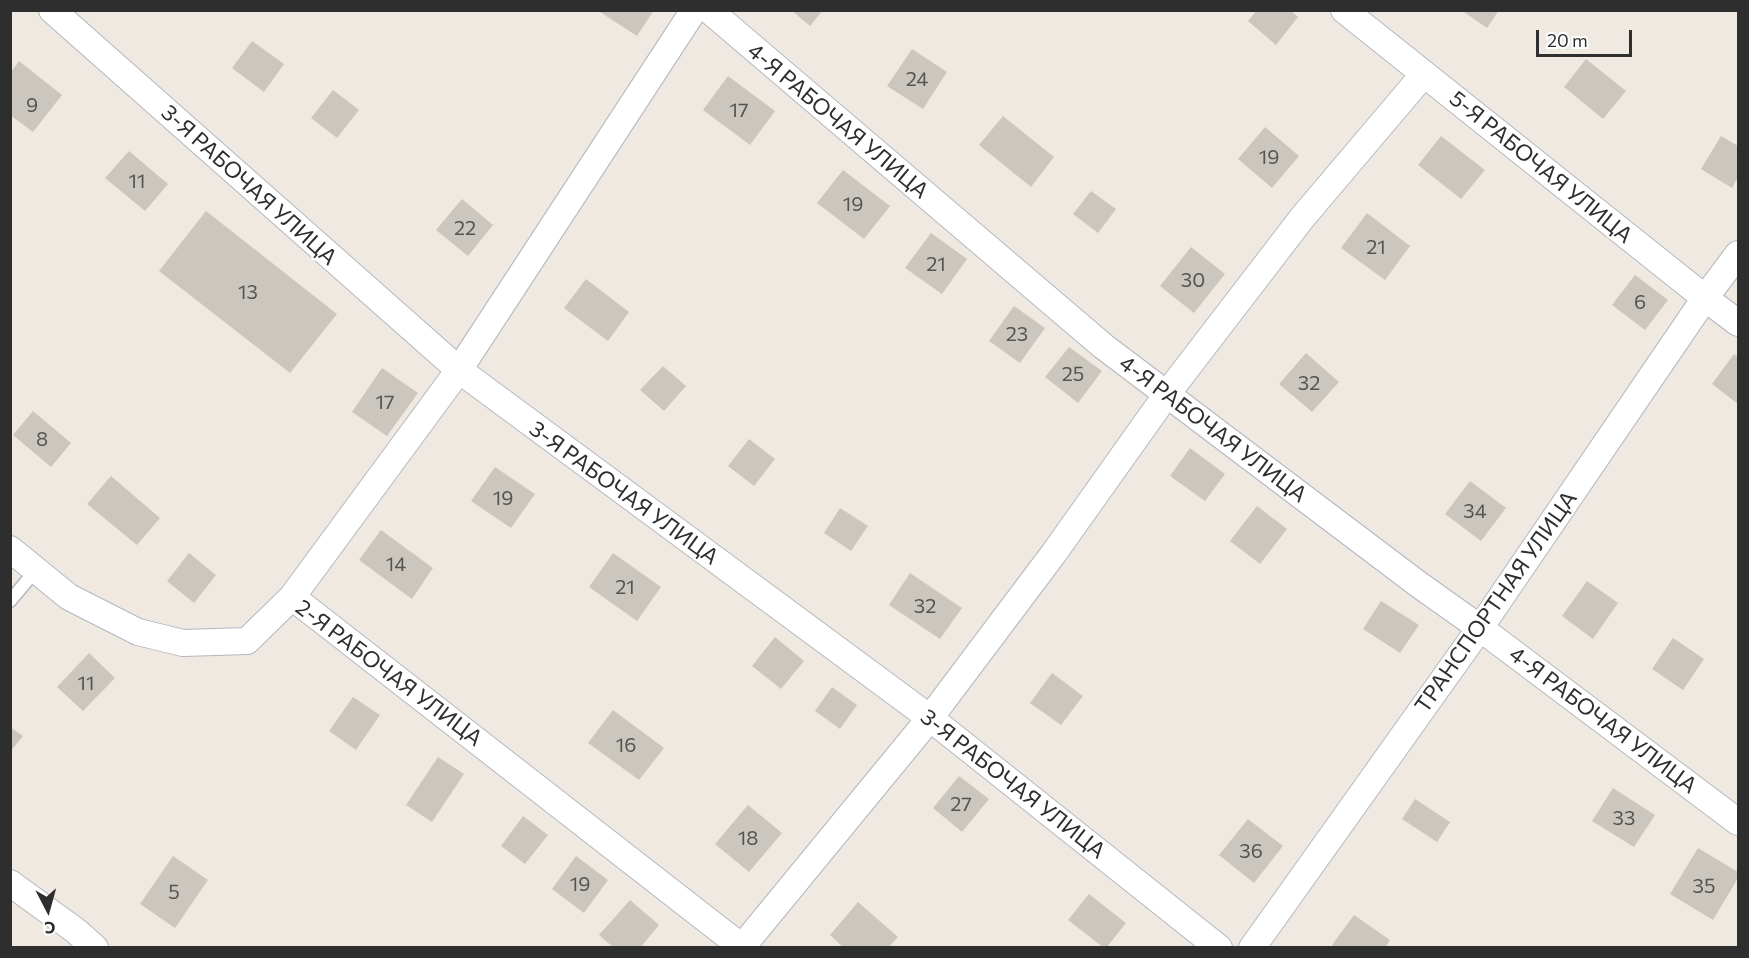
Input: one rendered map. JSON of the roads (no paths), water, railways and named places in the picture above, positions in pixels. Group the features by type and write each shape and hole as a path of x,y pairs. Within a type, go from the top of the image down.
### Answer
{"street":[{"name":"3-Я РАБОЧАЯ УЛИЦА","path":"52,10 459,370 930,718 1219,948"},
{"path":"292,597 459,370 694,10"},
{"name":"4-Я РАБОЧАЯ УЛИЦА","path":"709,10 1103,346 1738,822"},
{"name":"5-Я РАБОЧАЯ УЛИЦА","path":"1344,10 1738,322"},
{"path":"743,947 930,718 1054,553 1167,394 1302,218 1424,74"},
{"name":"ТРАНСПОРТНАЯ УЛИЦА","path":"1252,948 1480,628 1705,298 1738,254"},
{"name":"2-Я РАБОЧАЯ УЛИЦА","path":"10,549 69,597 138,632 183,643 247,641 292,597 743,947"},
{"path":"10,884 76,931 95,948"}],"lane":[{"path":"10,602 36,570"}]}
